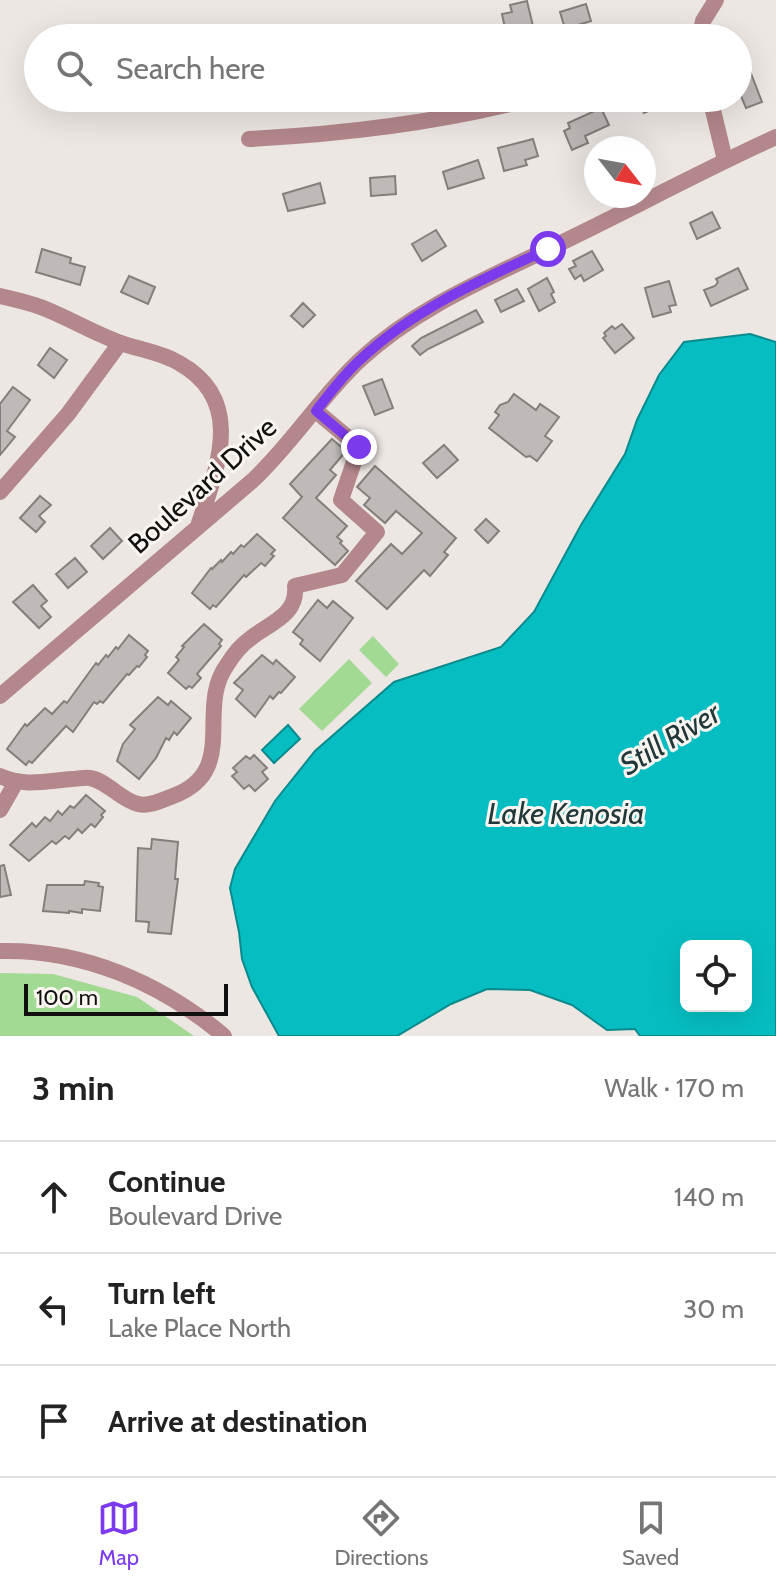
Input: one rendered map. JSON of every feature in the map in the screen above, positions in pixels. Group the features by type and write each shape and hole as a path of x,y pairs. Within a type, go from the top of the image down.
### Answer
{"street":[{"path":"702,24 716,0"},
{"path":"249,139 330,135 478,112"},
{"path":"713,112 725,160"},
{"name":"Boulevard Drive","path":"0,696 275,459 361,358 408,323 458,291 776,137"},
{"path":"0,296 46,309 120,343 182,364 207,390 218,411 223,436 199,525"},
{"path":"0,492 57,427 120,343"},
{"path":"0,810 8,779 90,778 139,804 146,804 180,793 206,773 214,746 214,692 227,664 246,642 291,609 296,598 295,586 342,575 377,532 341,500 359,447 316,411"},
{"path":"0,951 72,957 125,974 177,1001 224,1036"}],"green space":[{"path":"373,636 399,664 386,677 359,650"},
{"path":"349,659 372,683 322,731 299,709"},
{"path":"0,973 53,974 137,997 194,1036 0,1036"}],"water":[{"name":"Lake Kenosia","path":"750,334 776,342 776,1036 640,1036 635,1029 607,1030 572,1005 530,990 487,989 451,1004 397,1036 279,1036 252,987 242,959 230,888 235,869 275,801 315,751 394,682 501,647 534,612 581,525 625,454 637,420 659,375 684,342"},
{"path":"288,725 300,739 274,763 262,750"}],"building":[{"path":"527,1 533,24 504,24 502,14 512,12 510,5"},
{"path":"586,4 591,21 564,24 560,12"},
{"path":"752,76 762,102 752,106"},
{"path":"592,112 603,112 609,125 584,136 584,145 572,150 564,131 570,128 568,123"},
{"path":"533,139 538,156 525,160 527,165 504,171 498,148"},
{"path":"478,160 484,178 448,189 443,172"},
{"path":"395,176 396,194 371,196 370,178"},
{"path":"320,183 325,203 288,211 283,194"},
{"path":"712,212 720,228 697,239 690,223"},
{"path":"436,230 446,246 422,261 412,244"},
{"path":"42,249 71,258 70,263 85,267 80,285 36,272"},
{"path":"592,251 603,270 584,281 581,275 575,279 569,269 576,266 573,261"},
{"path":"738,268 748,289 711,306 704,290 715,286 718,282 716,279"},
{"path":"129,276 155,287 148,304 121,292"},
{"path":"547,278 555,302 539,311 528,289"},
{"path":"669,281 676,305 669,306 671,312 653,317 645,288"},
{"path":"517,289 524,301 501,312 495,300"},
{"path":"303,303 315,315 303,327 291,316"},
{"path":"476,310 483,322 420,355 412,346 421,338"},
{"path":"622,324 634,338 615,353 603,338 606,336 604,333 612,326 615,329"},
{"path":"50,348 67,360 54,378 38,365"},
{"path":"382,379 393,408 375,415 363,386"},
{"path":"13,387 30,400 7,431 15,437 0,455 0,404"},
{"path":"514,394 536,410 540,404 559,417 545,436 552,441 537,461 526,457 489,428 499,415 495,412 500,405 508,402"},
{"path":"332,439 346,451 330,470 336,475 316,498 347,526 337,537 348,551 335,565 283,518 302,497 290,484"},
{"path":"444,445 458,460 437,478 423,463"},
{"path":"375,466 456,538 444,552 448,555 430,576 424,570 387,609 356,581 391,544 402,554 422,533 396,511 385,523 364,505 370,498 357,487"},
{"path":"40,496 51,505 39,516 45,522 36,532 20,518"},
{"path":"486,519 499,531 488,543 475,530"},
{"path":"110,528 122,541 103,559 91,546"},
{"path":"257,534 275,550 271,554 274,556 265,566 261,563 246,577 244,575 216,607 213,605 210,609 192,593 211,568 241,545 244,547"},
{"path":"75,558 87,572 68,588 56,574"},
{"path":"33,585 47,601 41,606 51,617 39,628 13,602"},
{"path":"318,600 327,608 333,601 353,618 320,661 300,644 303,640 293,632"},
{"path":"204,624 222,640 221,646 197,674 201,678 192,688 189,686 186,689 168,673 179,660 176,657 182,646"},
{"path":"129,635 148,651 147,657 139,667 127,674 103,703 94,702 73,732 66,726 32,763 29,761 26,765 7,749 25,724 27,726 45,708 52,714 64,701 67,703 96,663 98,665 106,655 108,657 116,647 118,649"},
{"path":"262,655 273,664 276,660 295,677 281,693 273,699 270,696 255,717 236,699 243,690 234,683"},
{"path":"158,697 168,705 171,701 191,718 177,735 174,732 169,740 166,738 156,758 139,779 117,761 123,744 135,729 130,725"},
{"path":"254,755 267,768 262,772 268,779 255,791 249,785 244,789 232,776 237,772 233,768 246,756 250,759"},
{"path":"86,795 105,811 95,827 91,824 82,833 78,829 69,839 65,836 56,844 52,841 29,861 10,845 32,823 36,827 45,817 50,821 58,811 62,815"},
{"path":"152,839 178,842 175,879 178,879 171,934 148,932 149,922 136,921 138,848 151,849"},
{"path":"4,865 11,895 0,897 0,866"},
{"path":"85,881 99,883 98,886 103,887 100,911 43,911 47,885 84,885"}],"route":[{"path":"359,447 316,411 361,358 458,291 548,249"}],"water label":[{"name":"Still River","path":"670,739"}]}
